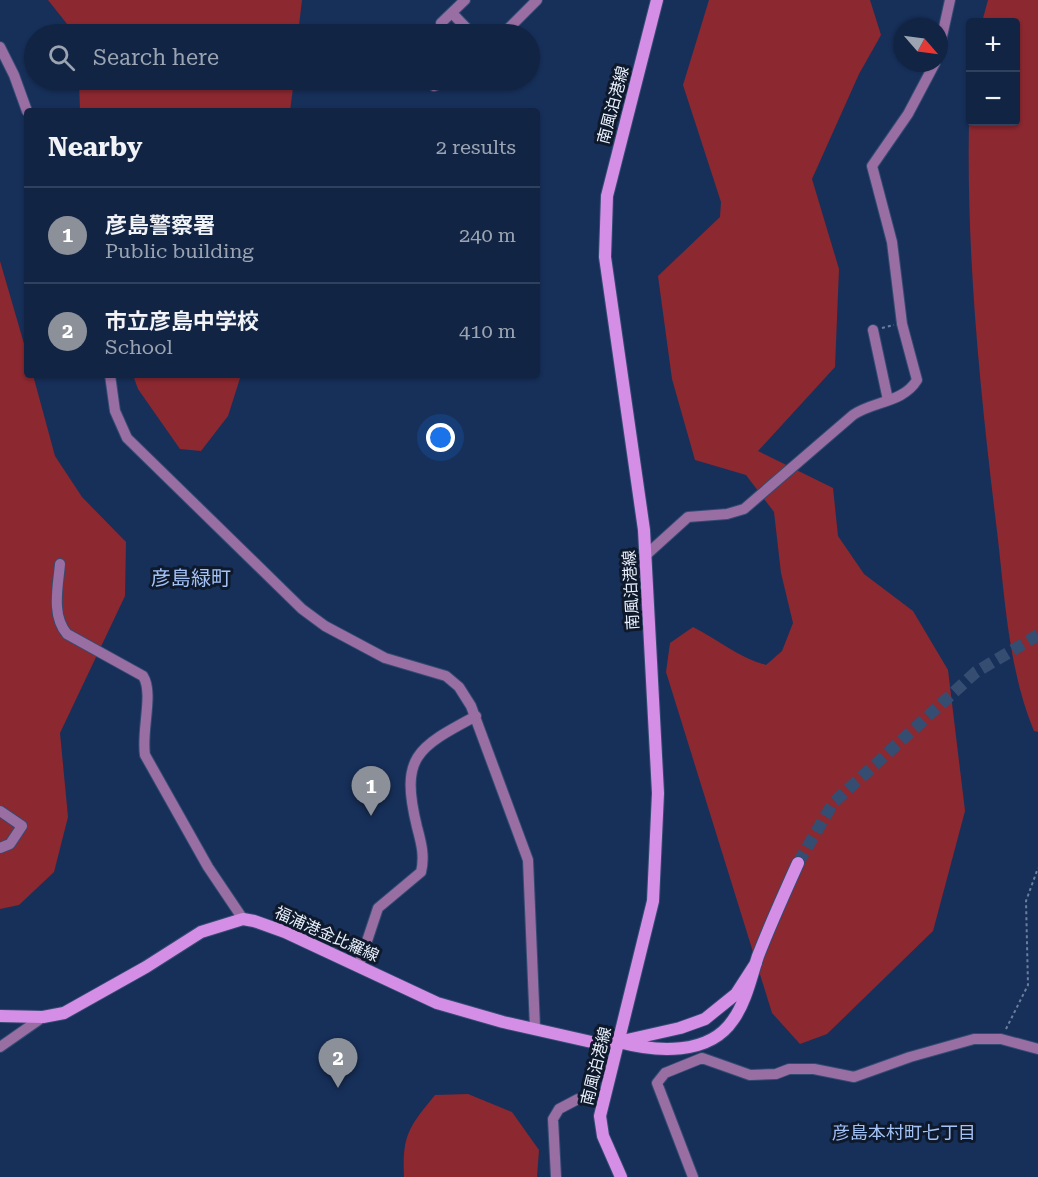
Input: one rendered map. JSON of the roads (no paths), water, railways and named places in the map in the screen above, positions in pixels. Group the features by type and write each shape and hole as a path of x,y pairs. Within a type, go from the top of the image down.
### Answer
{"main road":[{"name":"南風泊港線","path":"621,1177 600,1128 602,1104 633,986 655,886 658,759 646,555 604,242 607,196 657,0"},
{"name":"福浦港金比羅線","path":"0,1016 43,1017 64,1013 201,932 243,920 270,926 359,965 437,1003 503,1022 535,1028 580,1041 618,1042 657,1049 695,1046 714,1039 724,1031 740,1009 756,963 798,863"},
{"name":"福浦港金比羅線","path":"618,1042 691,1025 714,1014 736,994 756,963"}],"street":[{"path":"441,23 465,0"},
{"path":"513,24 537,0"},
{"path":"946,18 950,0"},
{"path":"452,13 462,24"},
{"path":"0,47 14,75 26,108"},
{"path":"646,555 688,517 727,514 744,509 852,415 863,408 902,396 917,380 902,323 892,242 872,166 888,139 908,114 930,72"},
{"path":"873,330 888,400"},
{"path":"110,378 115,411 127,438 302,609 325,626 385,658 446,676 465,695 476,716 528,860 535,1028"},
{"path":"60,564 56,598 62,628 67,634 143,676 147,682 149,692 142,739 145,755 208,867 243,920"},
{"path":"359,965 378,908 421,872 424,858 409,786 414,759 425,747 476,716"},
{"path":"0,811 22,826 10,844 0,848"},
{"path":"0,1047 43,1017"},
{"path":"693,1177 657,1083 665,1073 702,1058 750,1075 764,1076 800,1069 854,1077 961,1042 1000,1039 1038,1049"},
{"path":"556,1177 553,1119 559,1109 578,1099"}],"tunnel":[{"path":"798,863 833,803 976,672 1038,635"}],"place":[{"name":"彦島警察署","path":"371,816"},
{"name":"市立彦島中学校","path":"338,1088"}],"district":[{"name":"彦島緑町","path":"191,578"},
{"name":"彦島本村町七丁目","path":"904,1132"}]}
